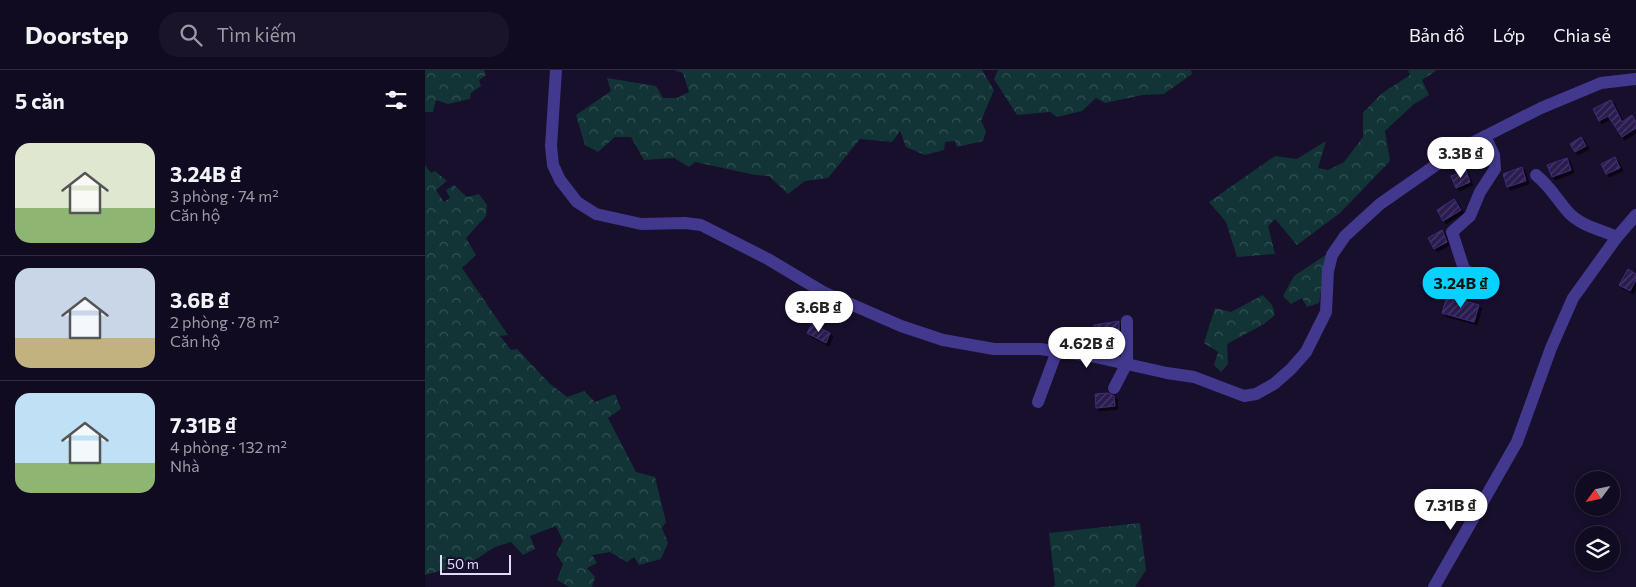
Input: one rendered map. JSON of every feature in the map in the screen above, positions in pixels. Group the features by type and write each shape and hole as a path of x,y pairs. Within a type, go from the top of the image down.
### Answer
{"street":[{"path":"556,70 551,146 553,165 566,188 577,202 589,211 603,217 631,223 701,225 768,259 823,292 901,326 943,340 994,349 1057,351 1127,363 1167,373 1194,376 1244,396 1265,390 1291,370 1306,352 1326,312 1329,262 1335,248 1345,236 1380,204 1456,151 1485,136 1587,88 1609,82 1636,79"},
{"path":"1485,136 1494,155 1495,169 1480,192 1470,216 1454,228 1452,236 1463,268 1493,287"},
{"path":"1536,175 1553,189 1570,214 1577,220 1617,237"},
{"path":"1434,587 1517,442 1551,348 1573,298 1617,237 1636,215"},
{"path":"1114,388 1127,363 1127,321"},
{"path":"1039,402 1057,351"}],"green space":[{"path":"425,70 484,70 486,75 479,80 481,86 471,93 470,99 448,104 436,100 433,112 425,112"},
{"path":"674,70 982,70 994,90 981,121 986,131 983,141 957,147 955,141 945,142 944,150 925,155 906,147 900,131 892,142 860,139 828,178 805,181 788,194 769,176 755,175 695,162 689,167 674,158 644,160 631,137 615,137 598,152 585,145 576,115 611,91 607,78 656,86 663,98 677,98 689,92 683,73"},
{"path":"998,70 1191,70 1192,74 1164,94 1143,95 1105,103 1096,98 1082,111 1057,117 1050,112 1017,115 994,79"},
{"path":"1408,70 1437,70 1422,80 1429,95 1414,104 1385,131 1390,161 1340,213 1297,245 1275,219 1268,226 1275,254 1237,257 1226,222 1209,202 1275,156 1297,159 1326,141 1318,168 1328,170 1344,162 1363,137 1363,113 1381,94 1410,75"},
{"path":"425,165 431,173 435,171 447,181 436,190 444,202 450,198 446,190 454,185 467,197 479,194 487,205 486,216 466,238 476,255 462,268 508,335 500,336 511,350 517,349 549,383 567,397 584,391 595,402 615,394 621,409 608,418 636,472 655,477 666,522 662,528 668,543 661,559 639,565 634,557 627,562 610,552 592,555 597,563 587,568 595,577 592,587 569,587 557,580 563,564 556,554 563,541 556,526 530,536 535,549 523,555 511,542 495,547 470,563 425,575"},
{"path":"1327,254 1319,303 1307,307 1302,298 1291,304 1283,296 1294,276"},
{"path":"1263,295 1272,305 1275,315 1264,324 1227,344 1228,364 1221,372 1214,365 1218,352 1204,343 1215,308 1231,312"},
{"path":"1140,523 1146,570 1135,587 1052,587 1055,585 1049,533"}],"building":[{"path":"1611,100 1622,122 1632,115 1636,122 1636,128 1622,137 1608,116 1599,121 1593,109"},
{"path":"1581,137 1586,146 1575,152 1570,144"},
{"path":"1615,157 1620,168 1606,174 1601,164"},
{"path":"1567,158 1571,170 1552,177 1547,165"},
{"path":"1522,167 1526,181 1507,187 1503,174"},
{"path":"1466,171 1470,182 1456,188 1451,176"},
{"path":"1454,199 1461,210 1443,221 1437,210"},
{"path":"1442,230 1447,242 1434,249 1428,238"},
{"path":"1628,269 1636,274 1636,280 1630,291 1619,285"},
{"path":"1447,296 1479,305 1474,322 1442,313"},
{"path":"1119,321 1119,334 1095,338 1094,325"},
{"path":"812,324 830,333 826,343 807,333"},
{"path":"1108,393 1114,396 1115,406 1096,408 1095,394"}]}
